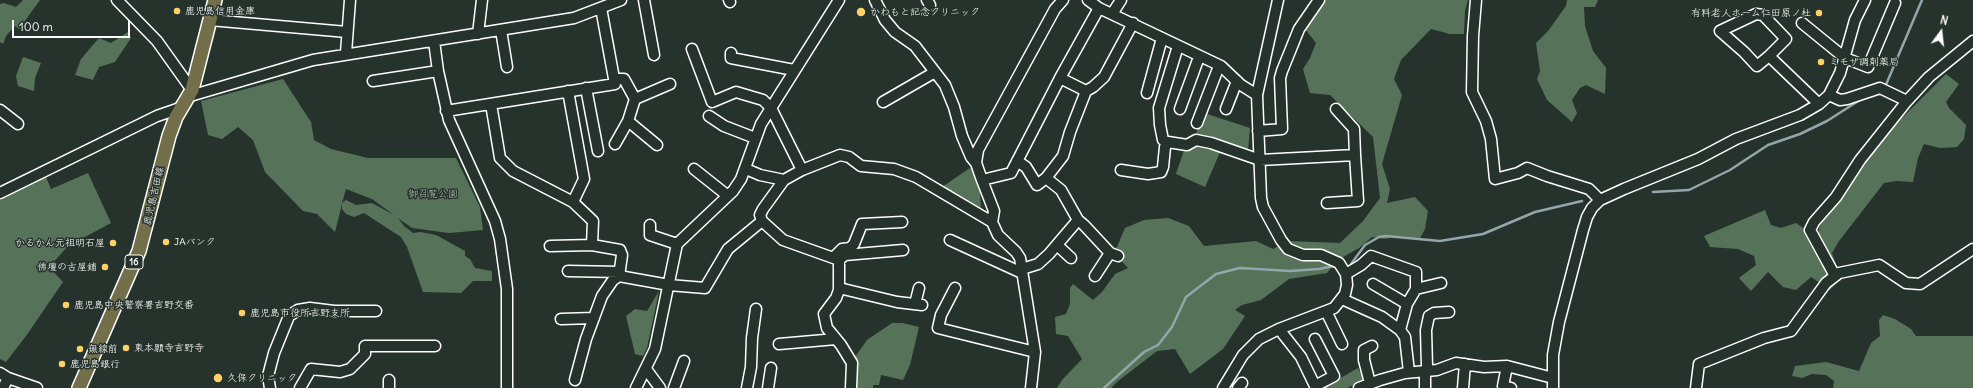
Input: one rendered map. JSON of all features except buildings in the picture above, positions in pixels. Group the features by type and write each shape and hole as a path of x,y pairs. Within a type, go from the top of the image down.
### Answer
{"main road":[{"name":"鹿児島吉田線","path":"79,388 139,251 169,136 176,117 188,98 215,0"}],"street":[{"path":"117,0 157,41 188,98"},
{"path":"346,54 350,0"},
{"path":"478,34 482,0"},
{"path":"644,0 654,55"},
{"path":"636,388 655,349 662,324 675,249 678,244 734,191 746,169 755,138 770,108 839,0"},
{"path":"875,0 885,20 894,32 915,46 945,86 954,106 962,136 971,157 976,163 994,212 992,222 998,236 1016,252 1020,258 1035,352 1031,388"},
{"path":"976,163 978,150 1055,9 1063,0"},
{"path":"1088,0 1099,8 1133,23 1219,66 1236,81 1257,94"},
{"path":"1112,14 1121,0"},
{"path":"1223,388 1251,347 1259,339 1279,329 1334,308 1342,298 1347,285 1346,274 1339,263 1330,257 1295,253 1288,249 1281,240 1263,207 1261,198 1257,94 1275,19 1278,0"},
{"path":"1258,131 1282,129 1280,78 1282,71 1300,29 1319,0"},
{"path":"1476,0 1473,36 1472,92 1486,121 1491,139 1495,179 1518,173 1527,168 1589,189 1600,200"},
{"path":"1359,388 1370,383 1380,384 1409,372 1437,370 1456,363 1484,366 1507,366 1553,383 1555,340 1583,230 1587,217 1600,200 1624,188 1698,159 1736,139 1800,115 1819,104 1829,95 1840,74 1855,20 1865,0"},
{"path":"0,193 158,116 188,98 313,60 574,18 617,1"},
{"path":"1802,23 1845,58 1870,66 1895,3"},
{"path":"446,111 615,84 601,8"},
{"path":"982,180 1011,173 1060,78 1099,8"},
{"path":"1756,14 1763,15 1786,39 1769,56 1757,66 1744,52 1720,32 1756,14"},
{"path":"210,20 347,32"},
{"path":"1017,161 1026,168 1037,185 1046,178 1063,156 1070,132 1086,91 1104,78 1133,23"},
{"path":"501,30 507,67"},
{"path":"1147,93 1162,38"},
{"path":"434,41 446,111 496,221 500,238 507,289 507,388"},
{"path":"1835,276 1810,230 1814,222 1836,197 1860,160 1907,101 1929,77 1973,41"},
{"path":"1178,46 1159,108 1160,125 1164,140 1186,145 1196,140 1211,143 1260,160 1355,155"},
{"path":"692,48 712,102 736,92 763,100 770,108 802,170"},
{"path":"732,53 731,58 794,70"},
{"path":"1769,56 1819,104"},
{"path":"1180,109 1199,57"},
{"path":"1197,123 1219,66"},
{"path":"373,81 438,71"},
{"path":"883,102 935,72"},
{"path":"1060,78 1086,91"},
{"path":"614,79 624,79 635,99 628,121 615,144"},
{"path":"1226,109 1236,81"},
{"path":"635,99 670,84"},
{"path":"586,88 598,152"},
{"path":"1829,95 1840,100 1880,88 1907,101"},
{"path":"568,91 584,179 573,202"},
{"path":"491,104 500,158 513,172 573,202 593,221 592,245"},
{"path":"1327,203 1358,201 1354,129 1336,109"},
{"path":"0,110 18,124"},
{"path":"709,116 724,126 755,138"},
{"path":"628,121 657,145"},
{"path":"1121,170 1148,174 1161,172 1165,147 1168,142"},
{"path":"903,250 845,255 836,259 783,240 762,221 760,215 763,208 784,180 802,170 840,155 849,158 861,166 894,169 916,177 992,222"},
{"path":"694,169 728,196"},
{"path":"746,169 760,175 784,180"},
{"path":"1046,178 1061,190 1078,220 1114,254 1095,276"},
{"path":"950,240 1022,271 1038,264 1057,245 1078,220"},
{"path":"568,271 619,274 669,286 705,288 728,248 762,221"},
{"path":"850,388 852,363 827,328 824,314 836,298 839,288 836,259 842,249 850,248 854,244 862,224 902,222"},
{"path":"650,225 650,235 678,244"},
{"path":"550,246 592,245 620,250 622,255 619,274 602,296 574,380"},
{"path":"1057,245 1071,258"},
{"path":"1696,388 1699,364 1764,338 1792,331 1826,284 1839,272 1879,265 1906,283 1920,284 1973,249"},
{"path":"1346,274 1372,256 1416,272 1416,289 1407,304 1400,330"},
{"path":"1416,289 1441,283"},
{"path":"1373,284 1407,304"},
{"path":"839,288 897,302 919,304 920,288"},
{"path":"955,288 941,315 938,328 1035,352"},
{"path":"1342,298 1382,317 1400,330 1405,337 1409,372"},
{"path":"270,388 268,376 271,362 290,316 298,310 310,308 334,311 376,311"},
{"path":"747,388 751,367 752,338 756,309"},
{"path":"1326,311 1342,344"},
{"path":"1425,388 1425,371 1427,367 1426,330 1429,316 1434,313 1449,312"},
{"path":"561,319 594,318"},
{"path":"1279,329 1300,357 1315,387 1334,376 1315,340"},
{"path":"779,344 836,339"},
{"path":"300,388 311,369 340,372 350,368 365,354 365,346 435,346"},
{"path":"1370,383 1364,360 1364,350 1372,346"},
{"path":"674,388 684,361"},
{"path":"1463,388 1465,364"},
{"path":"1507,366 1503,386 1511,388"},
{"path":"768,388 772,368"},
{"path":"646,369 660,388"},
{"path":"4,388 4,375 37,388"}],"green space":[{"path":"23,0 40,0 19,29 15,26 6,36 3,44 0,42 0,4 4,3 16,7"},
{"path":"1322,0 1468,0 1465,11 1464,34 1450,34 1431,29 1401,60 1394,79 1402,95 1382,164 1390,189 1387,203 1415,197 1428,211 1425,229 1420,238 1399,236 1385,239 1372,237 1359,248 1338,260 1327,273 1289,279 1261,300 1242,305 1235,310 1245,316 1223,349 1190,374 1175,349 1157,351 1111,388 1057,388 1062,380 1082,359 1068,336 1056,334 1055,317 1066,314 1070,304 1070,288 1073,284 1093,300 1102,292 1115,274 1128,268 1111,250 1117,247 1125,228 1144,220 1168,218 1189,226 1204,246 1256,241 1273,249 1288,241 1340,243 1363,221 1380,198 1373,137 1330,95 1310,93 1303,69 1310,58 1316,43 1305,29"},
{"path":"1567,0 1598,0 1595,7 1584,7 1585,26 1593,51 1606,68 1605,94 1586,85 1580,88 1572,100 1577,113 1572,122 1547,100 1537,79 1540,71 1536,43 1548,31 1566,6"},
{"path":"128,32 131,38 115,62 99,67 93,80 75,75 81,59 99,38 111,43"},
{"path":"23,57 41,63 35,78 34,91 18,86 16,76"},
{"path":"1946,74 1959,84 1946,102 1949,108 1966,125 1964,139 1957,147 1940,148 1924,144 1918,158 1913,182 1896,181 1884,183 1839,241 1832,253 1841,278 1830,290 1811,277 1796,290 1783,287 1768,272 1751,291 1739,278 1756,265 1754,256 1738,249 1710,247 1704,236 1765,210 1771,225 1781,228 1796,223 1817,238 1820,225 1864,160 1901,119"},
{"name":"御召覧公園","path":"283,79 311,122 314,140 331,149 368,158 456,158 480,207 483,230 449,233 412,228 398,218 404,226 413,233 421,232 436,235 465,251 465,256 470,259 475,268 492,271 492,281 473,281 461,293 423,292 407,247 401,237 364,213 354,217 346,214 342,209 342,204 335,232 317,214 303,211 265,172 253,140 238,127 222,139 208,135 201,101","holes":["346,189 372,199 394,215 372,203 356,205 346,200 342,203"]},
{"path":"1204,113 1250,128 1248,151 1221,140 1195,136"},
{"path":"1186,144 1221,150 1205,187 1176,174"},
{"path":"970,168 979,174 981,208 942,187"},
{"path":"88,173 111,223 68,246 49,267 63,282 26,336 6,362 0,359 0,200 46,177 51,189"},
{"path":"659,291 647,348 643,356 635,354 626,316 635,309 647,311"},
{"path":"1883,315 1895,319 1911,329 1916,336 1973,336 1973,388 1833,388 1834,381 1826,375 1812,374 1802,378 1792,376 1795,366 1826,362 1859,371 1871,343 1880,336 1879,320"},
{"path":"892,323 903,323 919,327 910,365 903,380 881,375 879,385 873,385 873,388 853,388 855,357 867,340"},
{"path":"1358,368 1364,380 1347,388 1323,388"}],"waterway":[{"path":"1885,87 1922,0"},
{"path":"1653,192 1689,190 1730,170 1768,145 1800,134 1827,121 1863,98"},
{"path":"1351,264 1365,245 1379,237 1386,236 1440,241 1483,234 1535,212 1582,201"},
{"path":"1104,388 1144,352 1158,345 1172,327 1186,297 1216,274 1240,268 1290,271 1319,269 1333,266"}],"place":[{"name":"鹿児島信用金庫","path":"177,11"},
{"name":"かわもと記念クリニック","path":"861,12"},
{"name":"有料老人ホーム仁田原ノ杜","path":"1819,13"},
{"name":"ミモザ調剤薬局","path":"1821,62"},
{"name":"JAバンク","path":"166,242"},
{"name":"かるかん元祖明石屋","path":"113,243"},
{"name":"佛壇の古屋鋪","path":"105,267"},
{"name":"鹿児島中央警察署吉野交番","path":"66,305"},
{"name":"鹿児島市役所吉野支所","path":"242,313"},
{"name":"東本願寺吉野寺","path":"126,348"},
{"name":"無線前","path":"80,349"},
{"name":"鹿児島銀行","path":"62,364"},
{"name":"久保クリニック","path":"218,378"}]}
